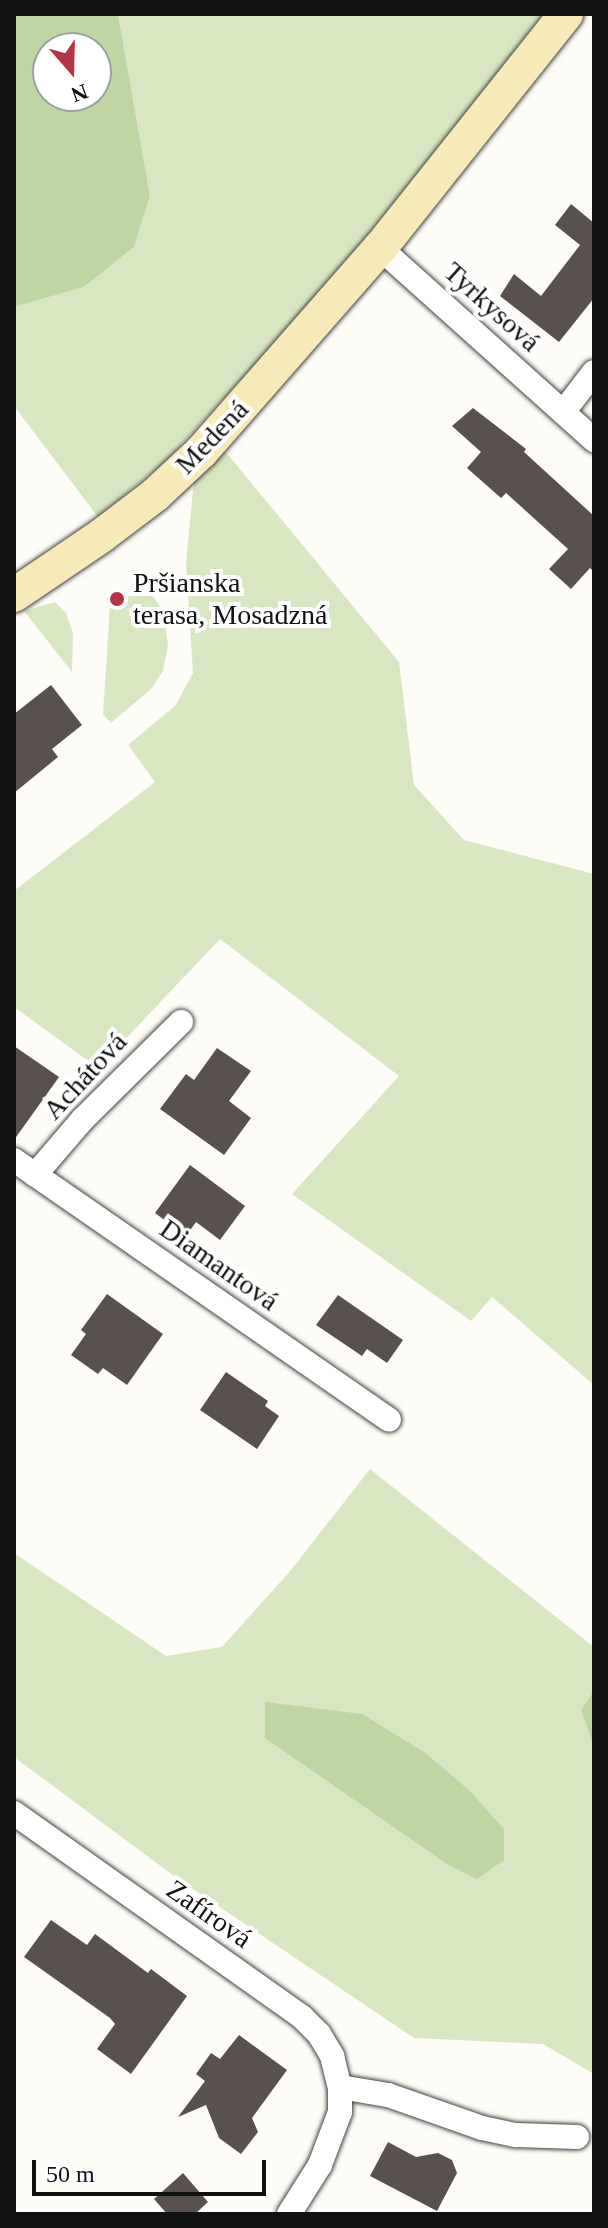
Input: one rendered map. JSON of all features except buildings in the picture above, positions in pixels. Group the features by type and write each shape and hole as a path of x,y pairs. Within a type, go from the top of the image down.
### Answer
{"street":[{"name":"Medená","path":"14,595 112,528 155,495 202,451 380,248 566,14"},
{"name":"Tyrkysová","path":"380,248 594,440"},
{"path":"564,411 594,372"},
{"name":"Achátová","path":"35,1175 83,1119 181,1022"},
{"name":"Diamantová","path":"14,1160 389,1420"},
{"name":"Zafírová","path":"14,1813 302,2017 319,2034 332,2056 340,2087 340,2112 333,2137 289,2214"},
{"path":"340,2087 388,2095 482,2128 516,2135 577,2137"}],"green space":[{"path":"14,14 118,14 150,196 134,247 84,287 14,307"},
{"path":"118,14 548,14 311,304 166,461 98,517 14,406 14,307 84,287 134,247 150,196"},
{"path":"225,451 399,662 414,785 464,840 594,874 594,1385 492,1297 471,1321 292,1194 399,1076 220,939 98,1068 14,1007 14,891 155,782 128,745 175,706 193,673 186,563 194,480"},
{"path":"151,594 163,610 168,645 163,671 151,689 111,723 103,714 110,605 122,597"},
{"path":"55,602 66,613 73,633 72,672 24,611"},
{"path":"370,1469 594,1647 594,1690 581,1710 594,1747 594,2074 543,2044 414,2038 178,1879 14,1757 14,1553 166,1656 222,1647 291,1570"},
{"path":"594,1690 594,1747 581,1710"},
{"path":"265,1702 362,1714 424,1752 469,1790 504,1829 504,1860 477,1879 447,1864 265,1738"}],"place":[{"name":"Pršianska terasa, Mosadzná","path":"117,599"}]}
